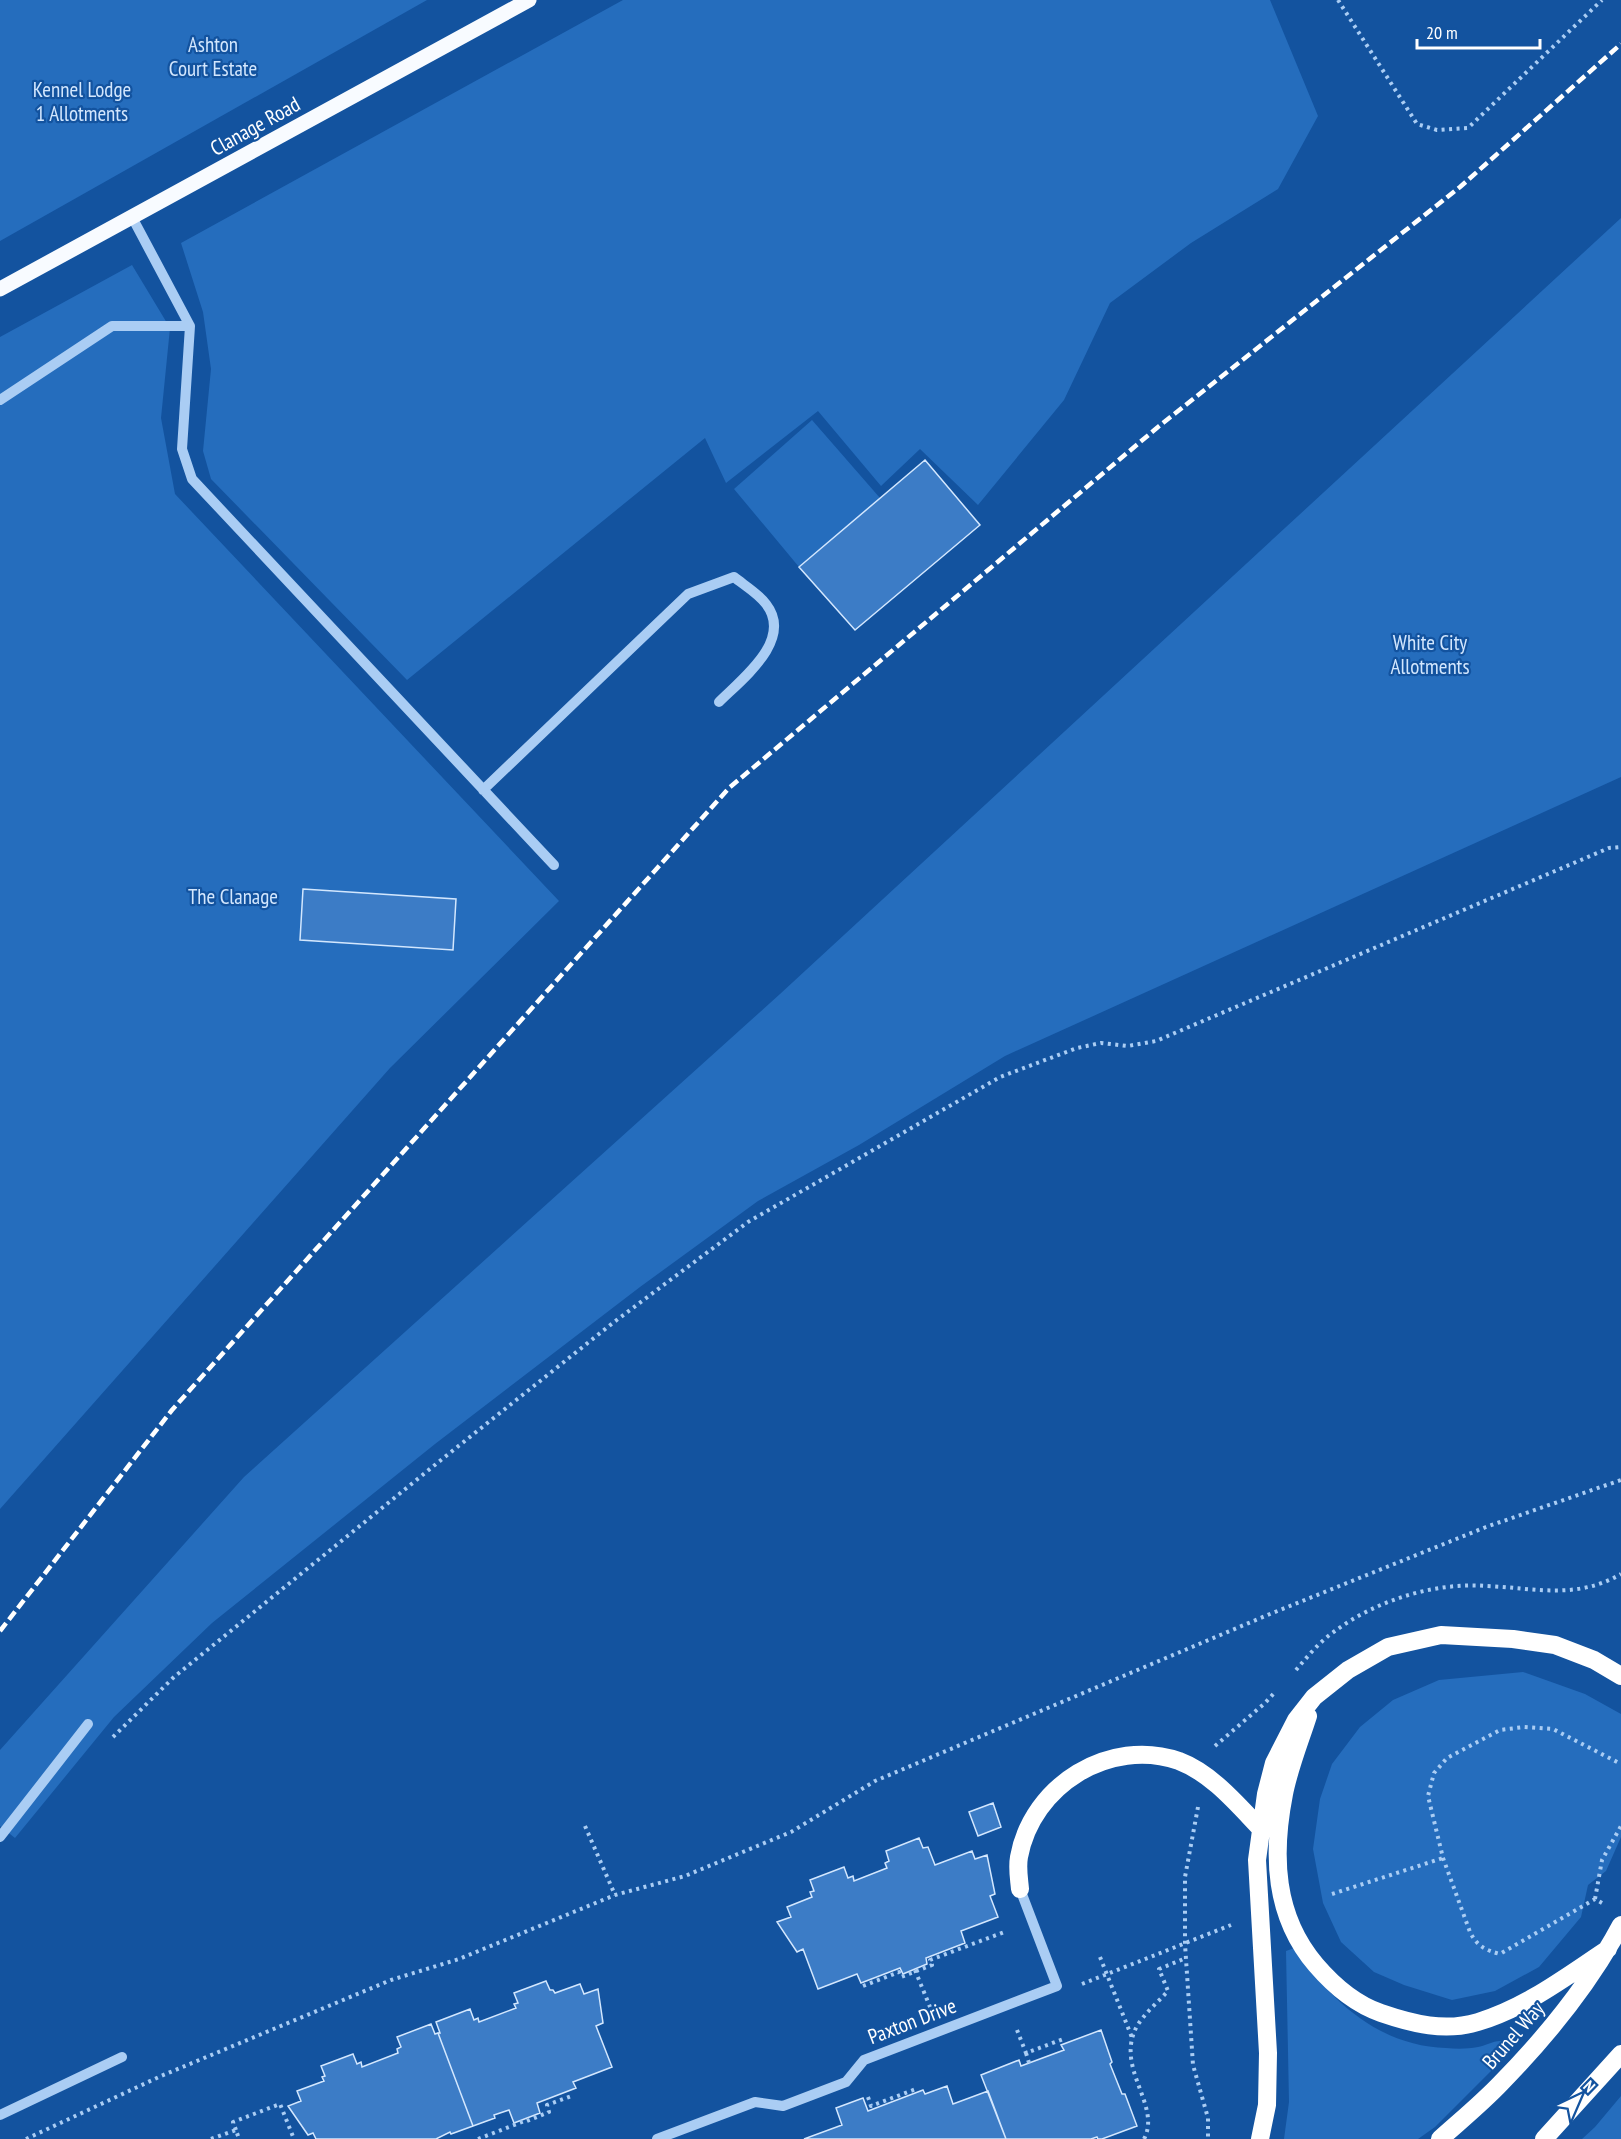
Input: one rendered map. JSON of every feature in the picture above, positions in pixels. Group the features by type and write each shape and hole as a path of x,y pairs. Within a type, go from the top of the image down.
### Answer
{"highway":[{"path":"1260,2139 1267,2105 1268,2053 1257,1860 1260,1828 1274,1763 1296,1720 1314,1697 1348,1670 1388,1647 1441,1635 1513,1639 1555,1645 1594,1660 1621,1676"},
{"path":"1314,1697 1284,1792 1277,1860 1279,1891 1291,1926 1307,1955 1330,1982 1354,2000 1375,2011 1404,2021 1432,2027 1477,2022 1528,2002 1608,1948"},
{"path":"1020,1889 1019,1857 1030,1825 1041,1808 1074,1773 1124,1756 1151,1755 1180,1762 1192,1768 1229,1796 1260,1828"},
{"name":"Brunel Way","path":"1440,2139 1508,2076 1552,2026 1621,1926"},
{"path":"1544,2139 1621,2054"}],"main road":[{"name":"Clanage Road","path":"0,289 529,0"}],"street":[{"path":"132,218 190,326 182,449 192,479 554,865"},
{"path":"0,400 112,326 190,326"},
{"path":"483,790 688,594 734,577 767,604 775,628 767,653 719,702"},
{"path":"0,1837 87,1724"},
{"path":"1020,1889 1057,1986"},
{"name":"Paxton Drive","path":"657,2139 755,2102 783,2106 846,2082 864,2060 1057,1986"},
{"path":"0,2115 122,2056"}],"path":[{"path":"1338,0 1417,124 1437,130 1468,128 1602,0"},
{"path":"108,1742 174,1677 441,1460 614,1322 748,1222 1000,1077 1077,1048 1101,1043 1128,1046 1156,1041 1609,848 1621,847"},
{"path":"26,2139 161,2076 391,1980 459,1959 615,1895 685,1876 791,1832 875,1781 1303,1600 1486,1527 1621,1480"},
{"path":"1621,1764 1553,1729 1524,1727 1500,1730 1447,1758 1434,1773 1428,1796 1443,1858 1476,1943 1486,1950 1500,1954 1595,1899 1602,1860 1621,1826"},
{"path":"585,1826 615,1895"},
{"path":"1332,1894 1443,1858"},
{"path":"1595,1899 1604,1904"},
{"path":"1057,1986 1060,1993 1239,1922"},
{"path":"863,1986 899,1972 901,1977 932,1965 930,1960 1013,1929"},
{"path":"1100,1957 1132,2040"},
{"path":"1144,2139 1149,2121 1131,2061 1132,2040 1138,2025 1168,1991 1159,1969 1186,1958"},
{"path":"915,1970 932,2014"},
{"path":"1007,2005 1029,2063"},
{"path":"1026,2053 1066,2038"},
{"path":"857,2068 872,2108 916,2089"},
{"path":"478,2139 549,2112 547,2105 574,2095"},
{"path":"239,2139 233,2122 280,2104 294,2139"},
{"path":"211,2139 236,2130"}],"green space":[{"name":"Kennel Lodge 1 Allotments","path":"0,0 427,0 0,241"},
{"path":"623,0 1270,0 1318,116 1278,189 1191,243 1110,303 1064,400 978,505 920,449 881,486 818,411 726,483 705,438 407,680 211,479 203,451 211,369 203,312 181,243"},
{"name":"White City Allotments","path":"1621,218 1621,777 1005,1056 859,1145 758,1201 640,1287 435,1444 212,1623 114,1717 15,1838 0,1826 0,1750 244,1477 780,994"},
{"name":"The Clanage","path":"132,265 170,328 161,418 175,494 559,901 390,1068 0,1509 0,337"},
{"path":"812,420 880,498 799,567 734,489"},
{"path":"1523,1672 1585,1694 1621,1714 1621,1837 1606,1871 1588,1885 1581,1917 1539,1967 1495,1991 1452,2000 1404,1985 1374,1972 1341,1942 1323,1903 1313,1849 1320,1799 1332,1764 1360,1727 1393,1700 1439,1680"},
{"path":"1297,1947 1324,1985 1340,2002 1358,2017 1378,2029 1399,2039 1422,2045 1466,2048 1500,2041 1509,2044 1511,2051 1435,2127 1418,2139 1284,2139 1289,2102 1286,1951"},
{"path":"1621,2096 1621,2139 1582,2139 1595,2127"}],"building":[{"path":"925,460 980,525 855,630 799,567"},
{"path":"303,889 456,899 453,950 300,940"},
{"path":"993,1803 1001,1827 978,1836 969,1812"},
{"path":"919,1838 923,1848 928,1847 935,1865 972,1851 975,1859 987,1855 995,1894 990,1896 998,1917 961,1931 965,1943 926,1958 927,1964 903,1974 900,1968 861,1983 857,1974 818,1989 803,1949 797,1952 777,1922 791,1917 787,1907 812,1897 810,1892 814,1891 810,1880 844,1867 848,1878 853,1876 854,1881 887,1868 885,1863 889,1861 886,1851"},
{"path":"546,1981 550,1990 555,1993 580,1984 584,1994 598,1989 603,2023 596,2026 612,2067 573,2082 576,2088 537,2103 540,2113 514,2123 509,2110 473,2126 438,2033 440,2033 436,2022 470,2009 474,2020 478,2018 479,2022 516,2008 514,2004 518,2003 514,1993"},
{"path":"431,2024 435,2034 438,2033 473,2126 451,2134 450,2132 436,2139 316,2139 313,2133 308,2135 288,2106 301,2101 297,2091 324,2081 322,2077 325,2076 321,2066 353,2054 357,2064 361,2062 362,2067 398,2053 397,2049 401,2047 397,2037"},
{"path":"1101,2030 1112,2062 1110,2064 1137,2126 1102,2139 1097,2137 1091,2139 1006,2139 981,2075 1019,2060 1021,2066 1064,2050 1061,2045"},
{"path":"947,2086 953,2104 988,2091 1006,2139 804,2139 842,2125 836,2108 863,2098 868,2111 923,2090 925,2094"}],"railway":[{"path":"0,1631 172,1410 729,788 1158,427 1460,187 1621,44"}],"park label":[{"name":"Ashton Court Estate","path":"213,56"}]}
